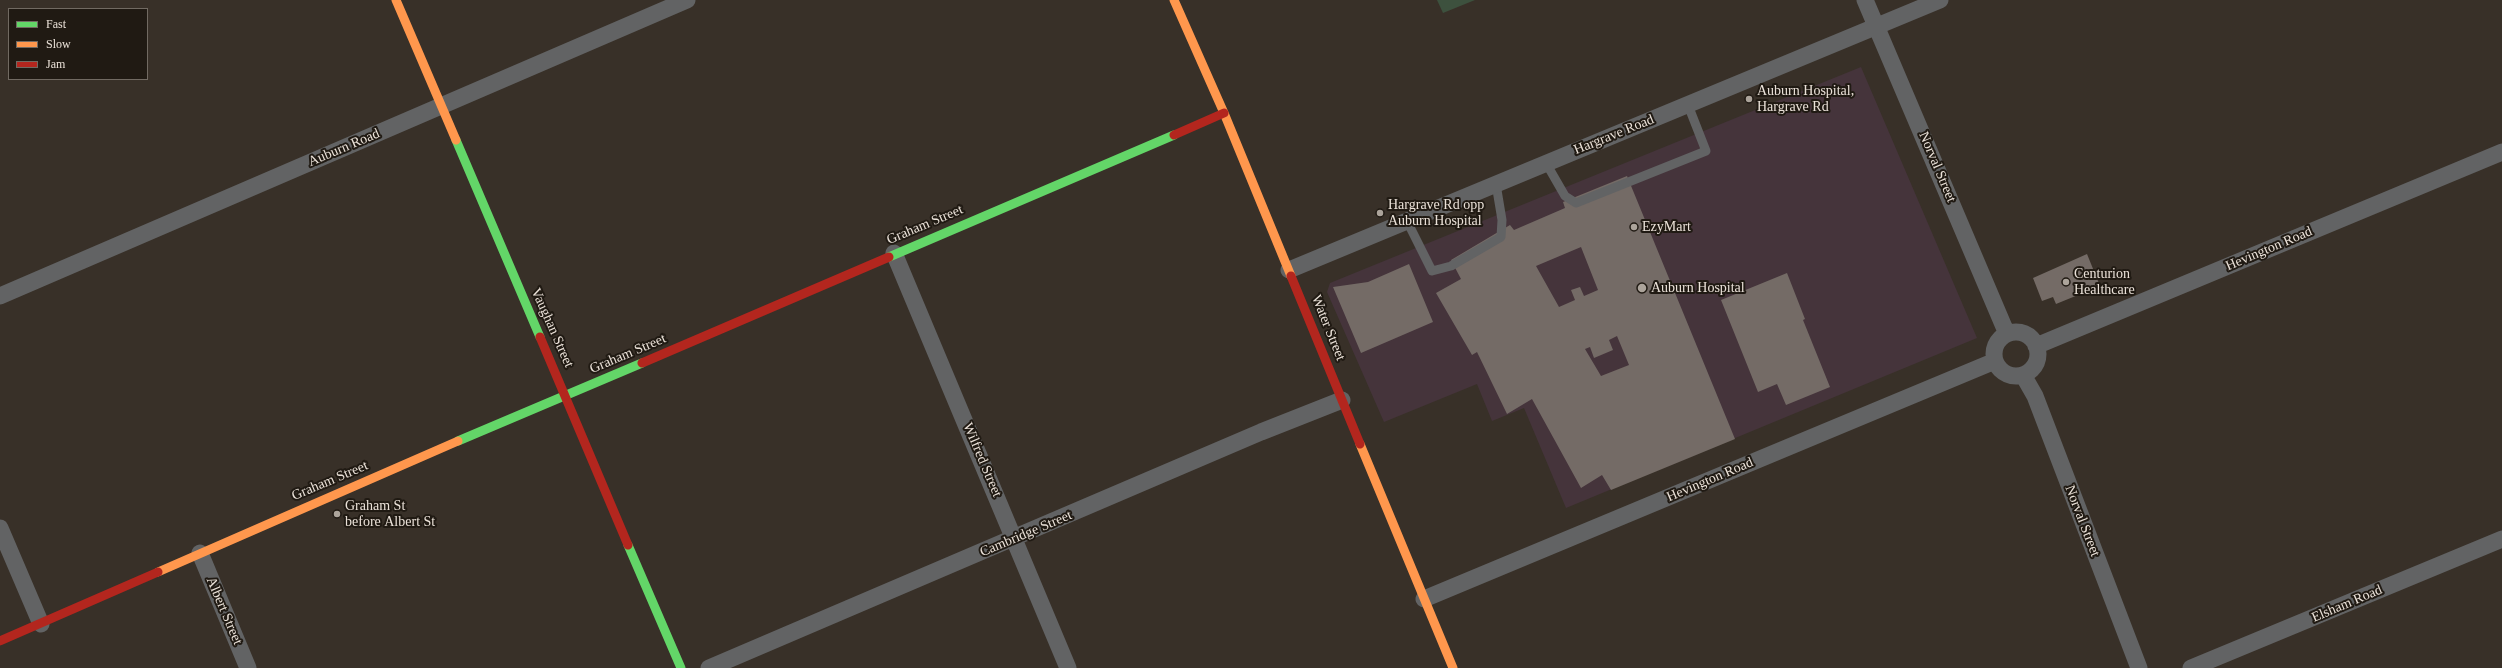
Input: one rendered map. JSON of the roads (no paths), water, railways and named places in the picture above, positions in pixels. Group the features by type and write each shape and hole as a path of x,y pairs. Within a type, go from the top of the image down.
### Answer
{"street":[{"name":"Vaughan Street","path":"396,0 681,668"},
{"name":"Auburn Road","path":"0,296 687,0"},
{"name":"Water Street","path":"1174,0 1224,113 1453,668"},
{"name":"Norval Street","path":"1865,0 2007,334"},
{"name":"Hargrave Road","path":"1289,270 1940,0"},
{"name":"Graham Street","path":"0,641 894,253 1224,113"},
{"name":"Hevington Road","path":"2036,346 2502,152"},
{"name":"Wilfred Street","path":"894,253 1068,668"},
{"path":"2014,332 2028,335 2036,346 2036,363 2023,375 2010,375 1998,367 1995,361 1995,348 2002,337 2007,334 2014,332"},
{"name":"Hevington Road","path":"1424,599 1995,361"},
{"name":"Norval Street","path":"2023,375 2035,396 2139,668"},
{"name":"Cambridge Street","path":"709,668 1015,539 1261,432 1342,400"},
{"path":"0,528 41,624"},
{"name":"Elsham Road","path":"2191,668 2502,539"},
{"name":"Albert Street","path":"200,554 248,668"}],"lane":[{"path":"1546,163 1565,196 1576,203 1706,151 1688,104"},
{"path":"1407,221 1432,271 1451,266 1501,237 1502,220 1496,184"}],"place":[{"name":"Auburn Hospital, Hargrave Rd","path":"1749,99"},
{"name":"Hargrave Rd opp Auburn Hospital","path":"1380,213"},
{"name":"EzyMart","path":"1634,227"},
{"name":"Centurion Healthcare","path":"2066,282"},
{"name":"Auburn Hospital","path":"1642,288"},
{"name":"Graham St before Albert St","path":"337,514"}]}
